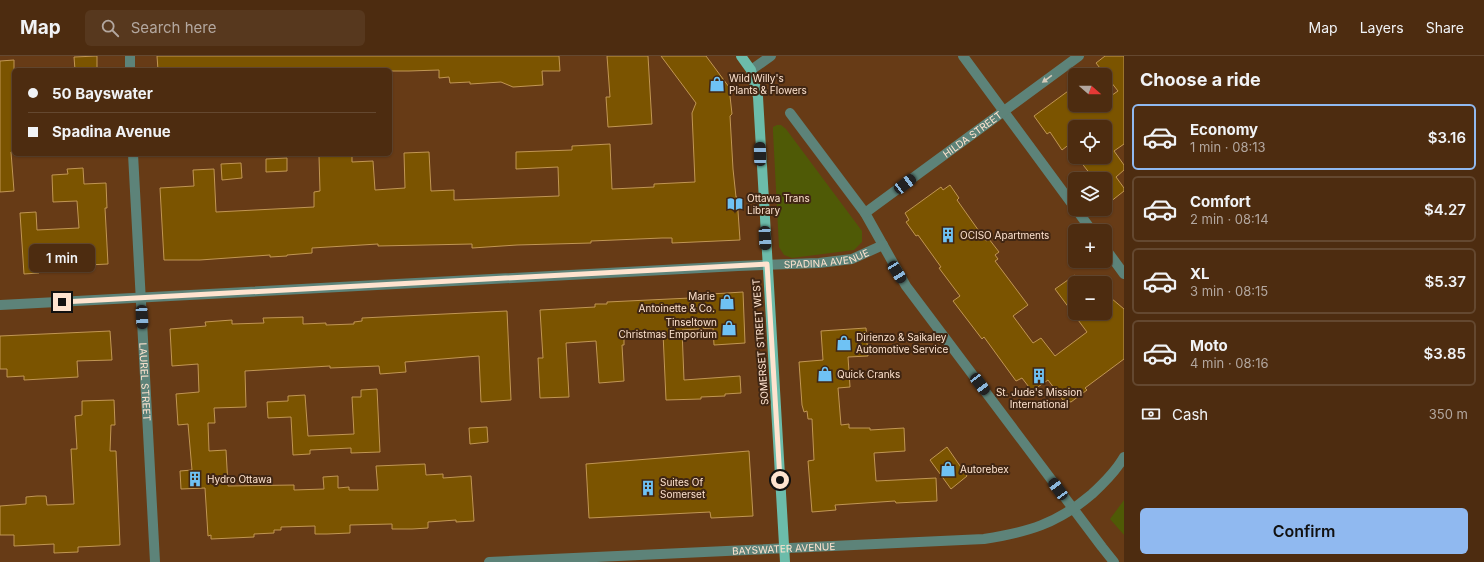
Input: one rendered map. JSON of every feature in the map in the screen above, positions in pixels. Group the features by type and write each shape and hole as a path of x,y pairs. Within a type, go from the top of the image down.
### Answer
{"main road":[{"path":"741,56 751,70"},
{"name":"SOMERSET STREET WEST","path":"751,70 758,97 785,562"}],"street":[{"path":"130,56 130,68"},
{"path":"751,70 771,56"},
{"path":"963,56 1068,198"},
{"name":"HILDA STREET","path":"865,214 1079,56"},
{"path":"790,113 865,214 906,286 1114,562"},
{"name":"LAUREL STREET","path":"133,156 155,562"},
{"name":"SPADINA AVENUE","path":"0,305 767,264 819,263 852,259 883,245"},
{"path":"1112,258 1124,274"},
{"name":"BAYSWATER AVENUE","path":"489,562 984,539 1015,534 1037,528 1059,519 1074,509 1100,487 1114,472 1124,457"}],"green space":[{"path":"781,125 786,129 862,231 862,242 854,250 792,258 784,255 779,247 773,132 773,127"},
{"path":"1124,500 1124,535 1110,519"}],"building":[{"path":"97,56 97,68 75,68 74,57"},
{"path":"157,56 559,56 560,71 542,71 543,85 513,87 501,82 470,84 470,82 450,83 449,77 439,78 439,70 392,71 392,68 158,68"},
{"path":"607,56 648,56 652,124 608,127 606,97 610,97"},
{"path":"661,56 706,56 729,87 732,114 730,116 733,169 737,197 740,240 672,243 672,238 662,238 591,241 591,243 472,248 472,244 378,246 378,244 312,248 312,253 287,256 270,257 270,255 200,260 164,260 160,188 194,186 193,170 214,169 216,212 314,207 314,192 320,191 319,156 352,156 352,162 373,161 375,190 405,188 404,153 429,152 431,191 454,190 454,200 559,196 558,167 516,169 516,152 572,150 572,146 610,144 612,189 654,187 654,184 695,182 692,113 696,103"},
{"path":"1105,56 1124,56 1124,144 1114,151 1124,165 1124,170 1116,177 1124,188 1124,191 1112,200 1112,172 1089,172 1082,164 1112,164 1112,120 1068,120 1068,145 1062,150 1050,132 1047,134 1034,116 1068,91 1068,112 1112,112 1112,95 1118,91 1112,83 1112,68 1100,68 1096,63"},
{"path":"14,60 14,68 12,68 11,152 14,191 0,192 0,61"},
{"path":"287,158 287,171 266,172 266,159"},
{"path":"241,163 242,178 222,180 221,164"},
{"path":"83,168 84,184 106,183 107,208 105,208 108,264 68,266 69,270 39,271 39,273 24,274 20,213 36,212 37,230 79,228 77,201 53,202 52,175 68,174 67,169"},
{"path":"950,185 959,198 957,200 986,241 989,239 999,252 995,255 998,259 995,261 1028,305 1013,316 1033,343 1041,338 1055,356 1087,332 1078,320 1112,320 1112,299 1124,309 1124,359 1085,388 1087,390 1071,402 1063,400 1048,380 1032,391 1022,378 1016,381 984,337 982,339 953,301 960,296 939,268 941,267 918,235 916,236 906,222 909,220 905,213 941,187 943,190"},
{"path":"1068,280 1068,306 1055,289"},
{"path":"743,292 745,343 714,345 713,328 682,330 684,380 740,376 741,393 725,394 725,396 701,397 701,399 666,400 663,333 624,335 624,345 622,345 624,381 599,383 596,341 566,343 569,397 540,398 538,358 543,358 540,310 595,307 595,304 607,304 607,302 711,297 711,294"},
{"path":"507,311 511,400 481,402 479,356 405,362 406,372 380,374 379,366 330,368 330,366 245,371 246,407 214,408 215,423 208,423 209,451 226,450 228,486 294,485 294,490 324,489 323,477 338,476 338,488 349,487 349,490 378,490 376,466 425,464 426,475 443,474 443,478 471,476 474,521 456,522 456,520 428,522 428,528 412,529 392,529 392,524 350,525 350,533 315,534 315,526 281,527 281,530 274,530 274,533 254,534 254,537 211,539 211,535 208,536 205,488 181,489 180,471 192,470 188,424 178,425 176,394 199,392 198,364 172,366 170,329 206,326 205,322 232,320 232,324 264,323 263,318 303,317 303,324 326,323 326,325 354,324 354,322 362,321 362,318"},
{"path":"866,328 868,356 848,357 850,387 838,388 841,425 849,424 849,428 870,428 870,430 904,428 905,451 874,453 876,481 936,478 937,501 896,503 895,501 835,505 836,510 812,512 808,461 814,460 812,419 808,419 807,411 804,412 802,405 799,362 823,360 821,331"},
{"path":"110,331 112,360 77,361 78,377 24,380 24,376 7,377 7,369 0,369 0,336"},
{"path":"377,389 380,452 351,453 351,448 310,450 310,454 293,455 291,417 268,418 267,402 288,401 288,396 305,395 308,436 354,434 352,397 361,397 361,390"},
{"path":"114,400 115,425 111,425 110,451 116,451 120,545 78,547 78,552 54,553 54,544 14,546 14,535 0,535 0,506 26,504 26,497 37,496 46,496 47,505 74,504 71,449 77,449 75,416 82,415 82,401"},
{"path":"487,427 488,442 470,444 469,428"},
{"name":"Autorebex","path":"947,447 967,476 951,489 930,460"},
{"name":"Suites Of Somerset","path":"749,451 753,516 711,518 710,512 589,518 586,464"}],"place":[{"name":"Wild Willy's Plants & Flowers","path":"717,84"},
{"name":"Ottawa Trans Library","path":"735,204"},
{"name":"OCISO Apartments","path":"948,235"},
{"name":"Marie Antoinette & Co.","path":"727,302"},
{"name":"Tinseltown Christmas Emporium","path":"729,328"},
{"name":"Dirienzo & Saikaley Automotive Service","path":"844,343"},
{"name":"Quick Cranks","path":"825,374"},
{"name":"St. Jude's Mission International","path":"1039,376"},
{"name":"Autorebex","path":"948,469"},
{"name":"Hydro Ottawa","path":"195,479"},
{"name":"Suites Of Somerset","path":"648,488"}],"route":[{"path":"62,302 767,264 780,480"}]}
